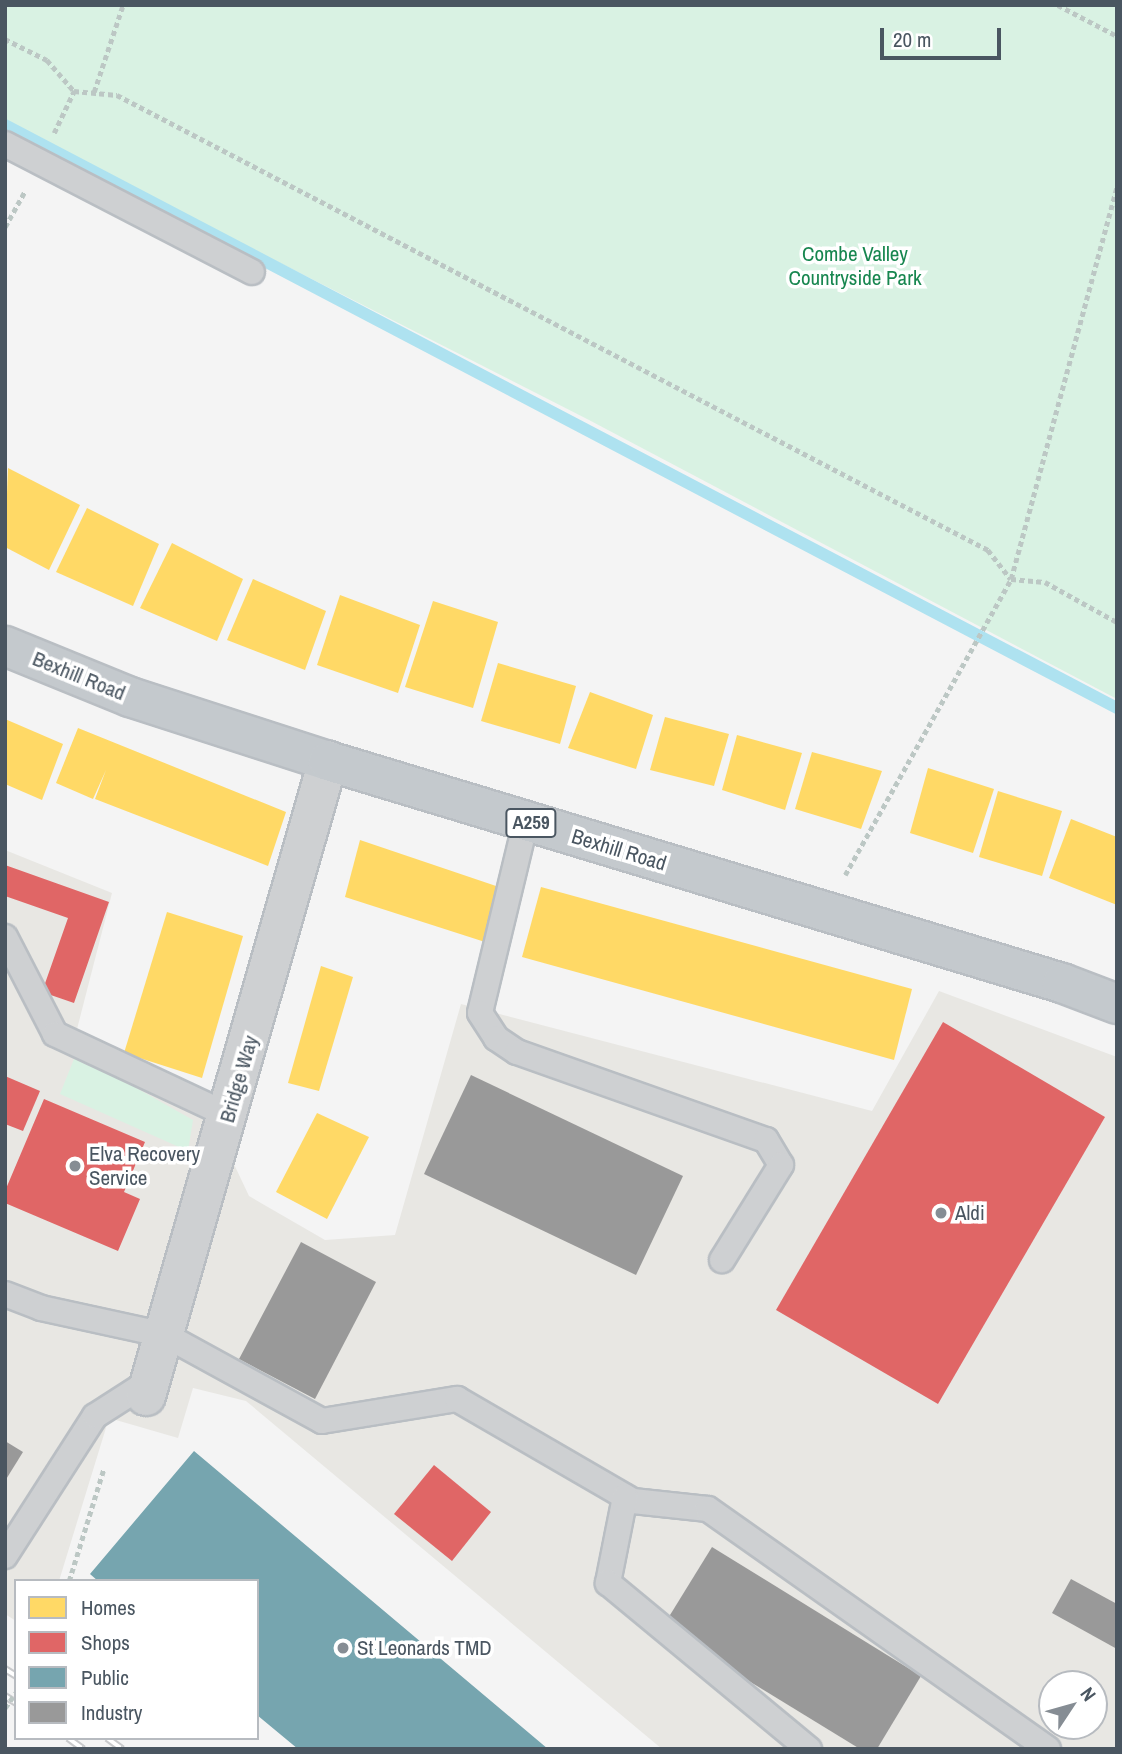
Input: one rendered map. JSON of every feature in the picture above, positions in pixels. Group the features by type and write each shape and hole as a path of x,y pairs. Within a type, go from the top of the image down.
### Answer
{"highway":[{"name":"Bexhill Road","path":"5,646 130,697 328,761 1117,1004"}],"street":[{"name":"Bridge Way","path":"149,1388 328,761"}],"lane":[{"path":"5,144 252,272"},
{"path":"526,821 480,1013 496,1038 517,1052 766,1140 780,1165 722,1260"},
{"path":"5,937 55,1034 228,1115"},
{"path":"5,1294 41,1308 164,1335 322,1421 457,1399 625,1497 708,1509 1021,1741 1048,1749"},
{"path":"5,1556 96,1416 149,1388"},
{"path":"625,1497 608,1583 809,1749"}],"path":[{"path":"94,92 123,5"},
{"path":"1058,5 1116,35"},
{"path":"5,39 47,60 74,91 117,95 988,550 1011,579 1045,582 1117,622"},
{"path":"51,139 74,91"},
{"path":"823,913 1011,579 1117,187"},
{"path":"70,1579 96,1493"}],"shaded area":[{"path":"5,850 112,893 76,1033 200,1092 249,1196 325,1240 395,1235 461,1004 872,1111 939,991 1117,1057 1117,1749 662,1749 246,1401 193,1388 178,1438 109,1418 60,1579 14,1579 14,1620 5,1614"}],"green space":[{"name":"Combe Valley Countryside Park","path":"5,5 1117,5 1117,699 589,420 5,123"},
{"path":"76,1054 193,1120 188,1151 60,1094"}],"building: Homes":[{"path":"8,468 80,505 49,570 5,547"},
{"path":"87,508 159,544 133,606 56,572"},
{"path":"172,543 243,579 217,641 140,608"},
{"path":"253,579 326,611 305,670 227,640"},
{"path":"340,595 420,625 398,693 317,665"},
{"path":"433,601 498,622 473,708 405,687"},
{"path":"498,663 576,686 560,744 481,721"},
{"path":"590,692 653,715 636,769 568,748"},
{"path":"665,717 729,734 714,786 650,770"},
{"path":"5,719 63,744 42,800 5,784"},
{"path":"78,728 286,812 268,866 95,799 106,770 93,799 56,783"},
{"path":"737,735 802,753 785,810 722,790"},
{"path":"812,752 882,771 861,829 795,809"},
{"path":"928,768 994,789 973,853 910,833"},
{"path":"998,791 1062,811 1042,876 979,857"},
{"path":"1071,819 1117,837 1117,905 1049,878"},
{"path":"360,840 499,887 485,942 345,897"},
{"path":"541,887 912,989 894,1060 522,957"},
{"path":"167,912 243,936 202,1078 124,1053"},
{"path":"321,966 353,977 319,1091 288,1083"},
{"path":"317,1113 369,1137 327,1219 276,1192"}],"building: Shops":[{"path":"5,865 109,902 74,1003 42,992 68,918 5,896"},
{"name":"Aldi","path":"943,1022 1105,1117 938,1404 776,1310"},
{"path":"5,1076 40,1091 23,1131 5,1124"},
{"name":"Elva Recovery Service","path":"44,1099 145,1142 124,1192 140,1199 118,1251 5,1203 5,1191"},
{"path":"434,1465 491,1512 452,1561 394,1514"}],"building: Public":[{"name":"St Leonards TMD","path":"194,1451 548,1749 298,1749 259,1717 259,1579 96,1579 90,1574"}],"building: Industry":[{"path":"471,1075 683,1176 636,1275 424,1174"},
{"path":"301,1242 376,1282 315,1399 239,1359"},
{"path":"5,1441 23,1452 5,1481"},
{"path":"712,1547 921,1676 877,1749 860,1749 662,1628"},
{"path":"1071,1579 1117,1604 1117,1649 1052,1613"}],"waterway":[{"path":"5,125 1117,708"}],"railway":[{"path":"5,1669 14,1675"},
{"path":"5,1696 14,1702"},
{"path":"71,1740 83,1749"},
{"path":"110,1740 122,1749"}],"place":[{"name":"Elva Recovery Service","path":"75,1166"},
{"name":"Aldi","path":"941,1213"},
{"name":"St Leonards TMD","path":"343,1648"}]}
